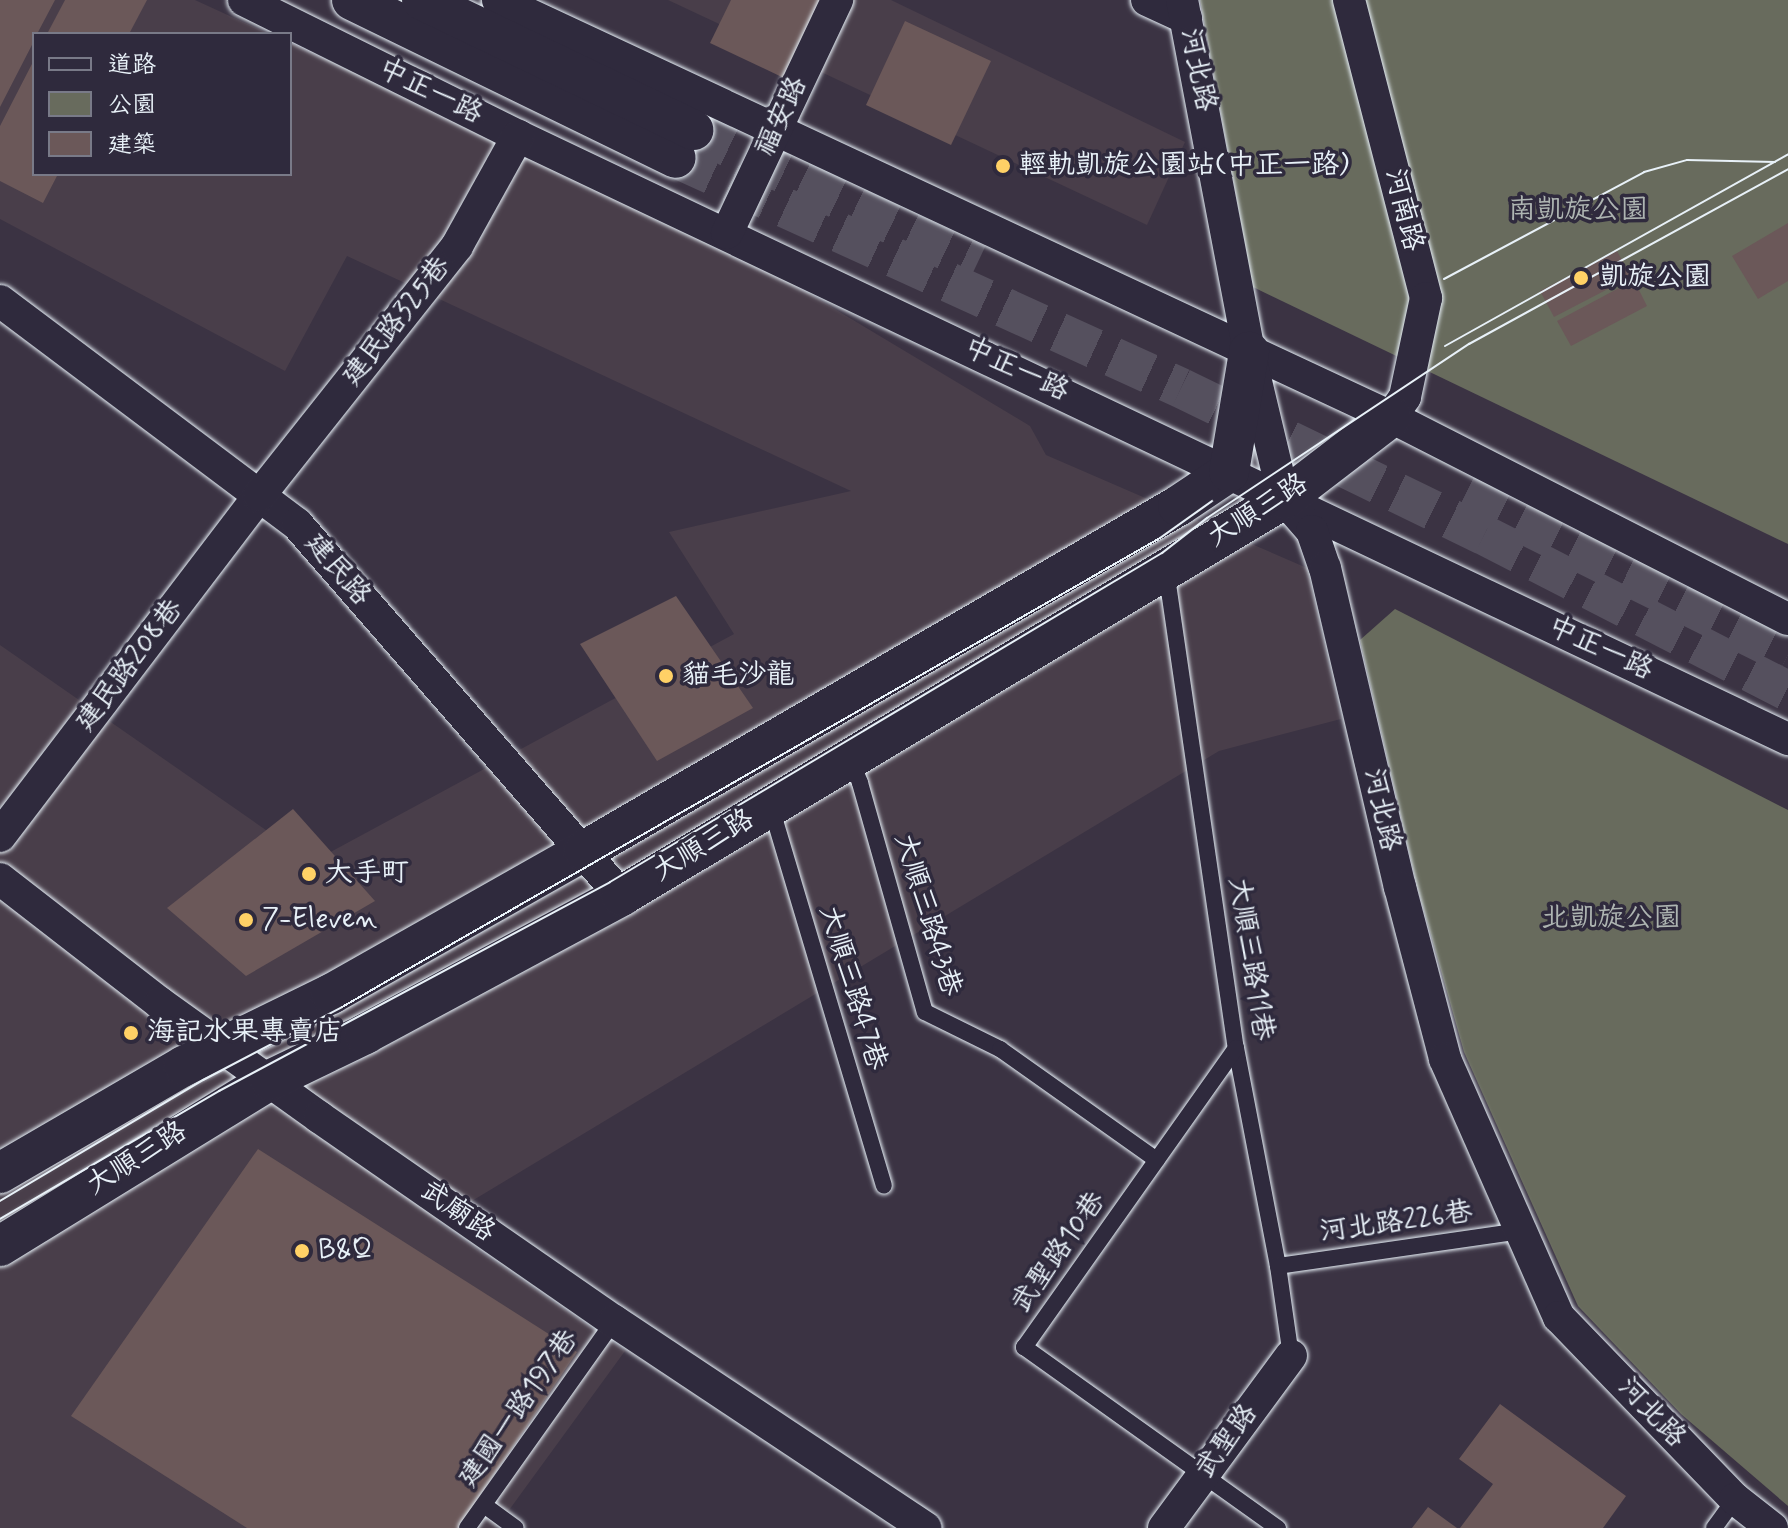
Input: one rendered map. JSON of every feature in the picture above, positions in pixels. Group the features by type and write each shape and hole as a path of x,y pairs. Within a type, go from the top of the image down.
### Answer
{"street":[{"name":"中正一路","path":"244,0 518,136 1788,739"},
{"name":"中正一路","path":"352,0 684,144 422,0"},
{"path":"498,0 1391,417 1788,619"},
{"name":"福安路","path":"727,233 837,0"},
{"path":"1147,0 1184,9"},
{"name":"河南路","path":"1349,0 1426,298 1405,397 1391,417"},
{"name":"河北路","path":"1184,9 1249,352 1284,499 1312,531 1325,568 1400,887 1445,1059 1559,1317 1735,1499 1772,1528"},
{"name":"建民路325巷","path":"259,496 457,246 518,136"},
{"name":"建民路","path":"0,301 297,524 621,896"},
{"name":"大順三路","path":"0,1173 184,1066 331,994 584,851 1178,506 1229,472 1249,352"},
{"name":"大順三路","path":"0,1246 270,1080 365,1034 621,896 1284,499 1391,417"},
{"name":"建民路208巷","path":"0,836 259,496"},
{"name":"武廟路","path":"0,879 160,1003 614,1321 925,1528"},
{"name":"武聖路","path":"1164,1528 1291,1356"}],"lane":[{"name":"大順三路11巷","path":"1166,568 1236,1048 1278,1266 1291,1356"},
{"name":"大順三路43巷","path":"849,758 860,783 925,1012 1000,1049 1157,1160"},
{"name":"大順三路47巷","path":"771,806 884,1185"},
{"name":"武聖路10巷","path":"1203,1475 1024,1347 1236,1048"},
{"name":"河北路226巷","path":"1278,1266 1521,1231"},
{"name":"建國一路197巷","path":"467,1528 614,1321"},
{"path":"1203,1475 1278,1528"},
{"path":"1714,1528 1735,1499"},
{"path":"484,1505 516,1528"}],"shaded area":[{"path":"0,0 195,0 265,32 32,32 32,176 292,176 292,44 711,235 1030,426 1046,455 1307,568 1341,719 1219,751 437,1222 625,1351 496,1528 0,1528 0,645 312,862 734,634 669,532 851,491 347,256 285,371 0,219"},
{"path":"668,0 891,0 1185,142 1147,225"}],"green space":[{"name":"南凱旋公園","path":"1200,0 1788,0 1788,544 1253,287"},
{"name":"北凱旋公園","path":"1395,609 1788,810 1788,1506 1681,1414 1578,1306 1464,1052 1417,886 1360,640"}],"building":[{"path":"0,0 55,0 38,32 32,32 32,45 0,107"},
{"path":"65,0 147,0 130,32 48,32"},
{"path":"731,0 821,0 784,78 710,43"},
{"path":"905,21 991,61 951,145 866,105"},
{"path":"32,64 32,176 57,176 43,203 0,181 0,126"},
{"path":"1788,223 1788,281 1758,299 1732,256"},
{"name":"凱旋公園","path":"1617,251 1631,277 1554,317 1540,291"},
{"name":"凱旋公園","path":"1634,280 1647,306 1571,346 1557,321"},
{"name":"貓毛沙龍","path":"676,596 753,708 657,761 580,644"},
{"path":"293,809 375,901 246,976 167,908"},
{"name":"B&Q","path":"258,1149 577,1352 458,1528 247,1528 71,1416"},
{"path":"1500,1404 1626,1496 1603,1528 1460,1528 1493,1484 1459,1459"},
{"path":"1428,1507 1457,1528 1412,1528"}],"tunnel":[{"path":"693,130 977,265"},
{"path":"676,158 1181,388 1484,535 1788,691"},
{"path":"1465,495 1788,655"}],"tram line":[{"path":"1445,346 1788,154"},
{"path":"1444,279 1644,172 1687,160 1775,162"},
{"path":"0,1219 219,1091 610,882 1162,553 1207,518 1469,344 1788,169"},
{"path":"0,1201 203,1080 342,1007 1160,538 1212,501"}],"place":[{"name":"輕軌凱旋公園站(中正一路)","path":"1003,166"},
{"name":"凱旋公園","path":"1581,278"},
{"name":"貓毛沙龍","path":"666,676"},
{"name":"大手町","path":"309,874"},
{"name":"7-Eleven","path":"246,920"},
{"name":"海記水果專賣店","path":"131,1033"},
{"name":"B&Q","path":"302,1251"}]}
